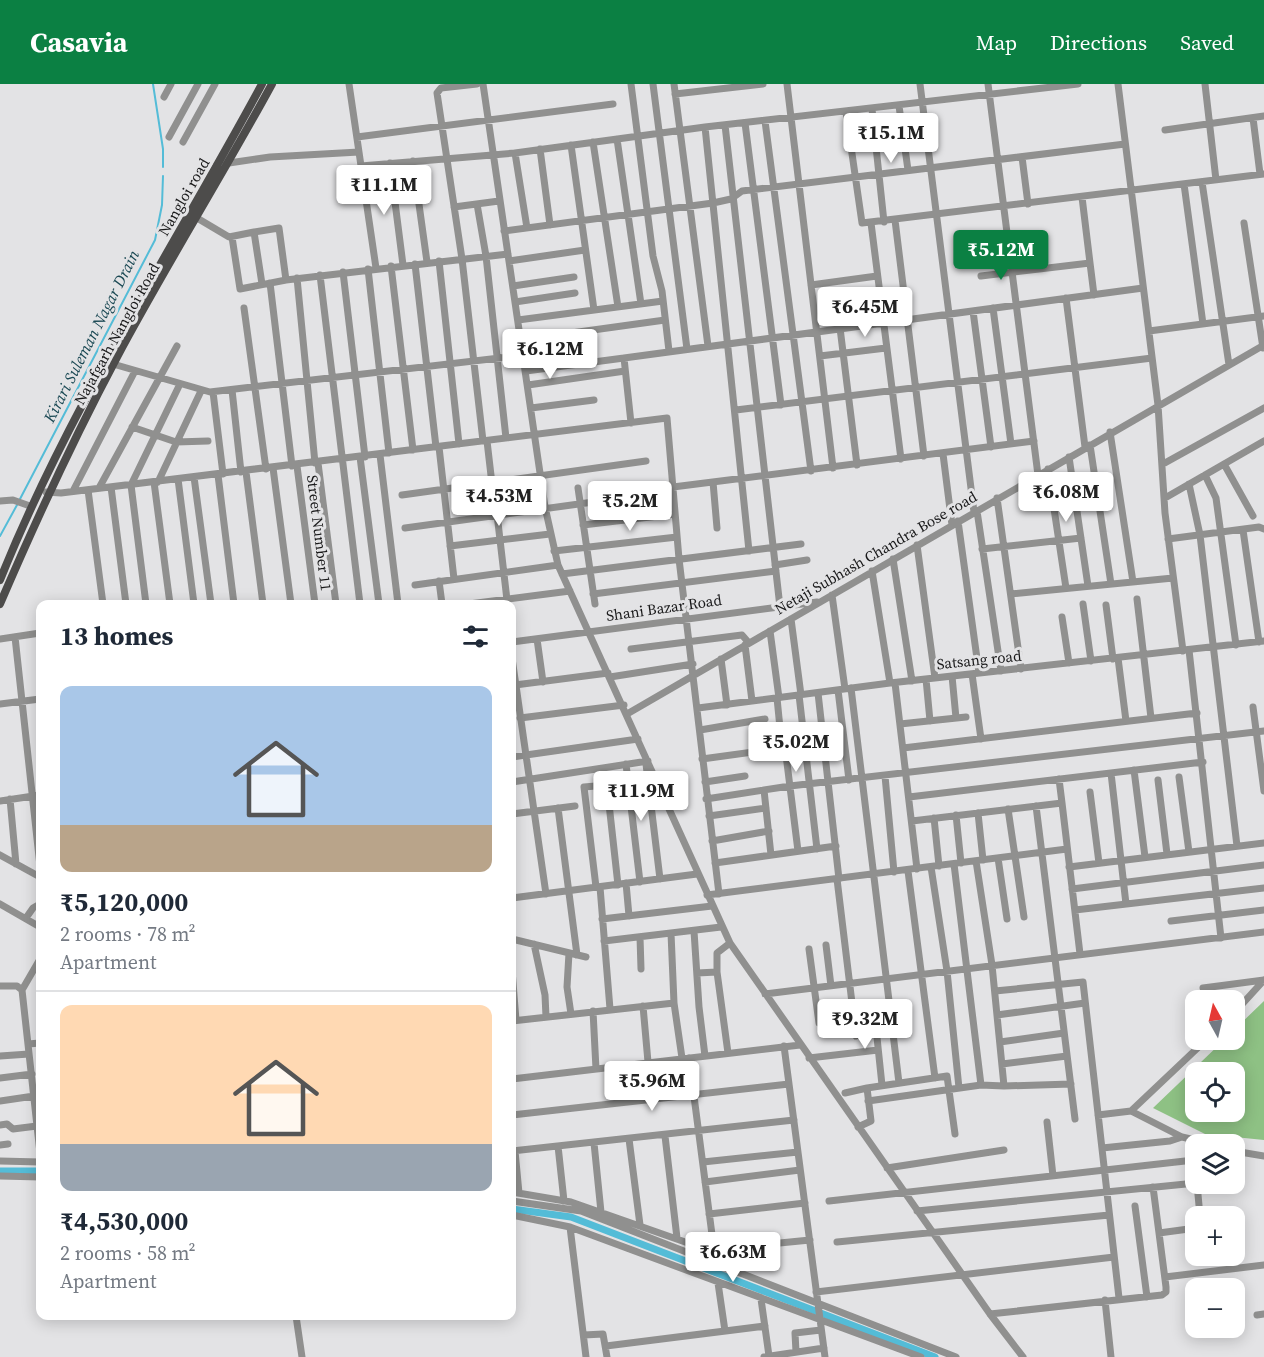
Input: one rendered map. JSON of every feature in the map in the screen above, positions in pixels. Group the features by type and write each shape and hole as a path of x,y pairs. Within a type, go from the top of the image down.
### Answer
{"main road":[{"name":"Nangloi road","path":"0,580 30,506 110,352 217,168 262,84"},
{"name":"Najafgarh Nangloi Road","path":"0,604 48,493 113,364 272,84"}],"street":[{"path":"164,97 171,84"},
{"path":"170,137 198,84"},
{"path":"183,142 215,84"},
{"path":"349,84 361,166 389,453"},
{"path":"477,84 438,89 462,259 473,361 492,484"},
{"path":"483,84 545,507 558,565 624,705 711,906 730,943 917,1211 1023,1357"},
{"path":"631,84 647,212 663,301 669,351"},
{"path":"653,84 687,349"},
{"path":"674,84 678,130 708,346"},
{"path":"675,94 763,84"},
{"path":"787,84 801,183 833,468"},
{"path":"920,84 933,168 966,450 1001,671"},
{"path":"988,84 1038,475"},
{"path":"361,166 515,153 678,130 1078,84"},
{"path":"1118,84 1158,405 1168,538 1201,739 1221,938"},
{"path":"1205,84 1216,180"},
{"path":"357,137 613,104"},
{"path":"899,106 908,170"},
{"path":"872,109 884,222"},
{"path":"846,112 862,223 1262,174 1253,118"},
{"path":"1165,130 1264,116"},
{"path":"765,120 811,471"},
{"path":"745,123 781,405"},
{"path":"725,125 735,196 780,607"},
{"path":"705,127 749,551"},
{"path":"617,139 641,304"},
{"path":"593,142 618,307"},
{"path":"504,231 713,203 735,196 742,191 1125,144"},
{"path":"571,145 594,310"},
{"path":"540,149 550,225"},
{"path":"229,163 270,157 359,152"},
{"path":"515,153 528,228"},
{"path":"1022,156 1028,204"},
{"path":"413,161 427,262"},
{"path":"390,163 403,265"},
{"path":"1202,182 1229,365"},
{"path":"1184,184 1203,324"},
{"path":"1082,197 1094,295"},
{"path":"454,207 500,201"},
{"path":"477,204 486,256 506,438"},
{"path":"197,218 218,232 232,237 279,228 286,280"},
{"path":"895,220 924,456"},
{"path":"871,223 901,459"},
{"path":"1244,223 1261,317 1263,347"},
{"path":"254,232 262,284"},
{"path":"232,237 240,289 297,278 391,266 486,256 508,257 585,250"},
{"path":"439,261 459,444"},
{"path":"981,276 1090,263"},
{"path":"415,264 454,579"},
{"path":"391,266 413,450"},
{"path":"343,272 356,375 362,457 379,600"},
{"path":"320,275 360,600"},
{"path":"811,285 877,276"},
{"path":"513,286 574,277"},
{"path":"297,278 306,381 335,600"},
{"name":"Street Number 11","path":"270,283 282,384 314,600"},
{"path":"526,371 1143,288"},
{"path":"515,302 575,293"},
{"path":"1066,298 1075,368 1111,584"},
{"path":"518,320 663,301"},
{"path":"244,308 290,600"},
{"path":"993,308 1011,444"},
{"path":"973,311 990,447"},
{"path":"1149,331 1261,317"},
{"path":"521,340 665,320"},
{"path":"840,328 857,465"},
{"path":"568,333 571,365"},
{"path":"99,488 177,346"},
{"name":"Netaji Subhash Chandra Bose road","path":"627,714 1110,432 1263,347"},
{"path":"820,356 886,348"},
{"path":"113,364 179,386 213,392 524,355"},
{"path":"624,358 631,423"},
{"path":"736,410 1152,358"},
{"path":"73,491 135,371"},
{"path":"528,384 625,371"},
{"path":"145,600 131,485 179,386"},
{"path":"232,390 262,600"},
{"path":"170,600 156,482 201,391"},
{"path":"213,392 234,600"},
{"path":"531,408 594,400"},
{"path":"1163,464 1264,408"},
{"path":"38,490 48,493 88,490 667,418 679,559 719,894"},
{"path":"132,427 176,442 208,441"},
{"path":"1110,432 1132,582"},
{"path":"405,528 713,482 1034,441"},
{"path":"1165,498 1264,443"},
{"path":"943,454 955,523 975,674 981,739"},
{"path":"380,455 398,600"},
{"path":"1069,457 1088,586"},
{"path":"402,495 541,478 646,461"},
{"path":"1224,464 1253,516"},
{"path":"1048,469 1066,588"},
{"path":"1205,475 1216,498 1236,645"},
{"path":"195,477 211,600"},
{"path":"178,479 193,600"},
{"path":"713,482 717,528"},
{"path":"1189,484 1200,535 1237,846"},
{"path":"111,487 125,600"},
{"path":"578,489 595,604"},
{"path":"88,490 102,600"},
{"path":"997,498 1021,669"},
{"path":"0,501 13,500 30,506"},
{"path":"497,514 505,600"},
{"path":"583,525 675,514"},
{"path":"1168,538 1264,529"},
{"path":"1244,530 1261,642"},
{"path":"450,546 550,534"},
{"path":"554,551 677,537"},
{"path":"982,549 1081,538"},
{"path":"562,574 801,544"},
{"path":"917,545 935,678"},
{"path":"893,559 912,681"},
{"path":"593,594 682,583 775,568 807,560"},
{"path":"415,585 558,565"},
{"path":"872,571 900,724 917,869"},
{"path":"1011,594 1173,578"},
{"path":"439,581 441,600"},
{"path":"512,600 570,591"},
{"path":"832,595 845,689 862,778 899,1083"},
{"path":"1137,599 1151,718"},
{"name":"Shani Bazar Road","path":"516,642 819,602"},
{"path":"1083,604 1090,661"},
{"path":"1106,605 1126,721"},
{"path":"1062,616 1069,663"},
{"path":"790,619 818,849"},
{"path":"770,631 798,851"},
{"path":"0,639 36,634"},
{"path":"631,649 742,635 747,644 752,701"},
{"path":"15,637 36,831"},
{"path":"537,639 543,682"},
{"name":"Satsang road","path":"698,708 926,679 1261,642"},
{"path":"721,659 727,705"},
{"path":"516,685 693,664"},
{"path":"952,676 956,718"},
{"path":"926,679 930,721"},
{"path":"845,689 849,780"},
{"path":"516,692 546,894"},
{"path":"818,693 856,1036"},
{"path":"0,704 36,699"},
{"path":"520,718 624,705"},
{"path":"1253,707 1260,732 1264,791"},
{"path":"903,748 1197,713"},
{"path":"900,724 966,717"},
{"path":"700,730 765,719"},
{"path":"706,799 790,786 1260,732"},
{"path":"516,756 638,739"},
{"path":"702,759 805,745"},
{"path":"516,782 647,761"},
{"path":"647,761 660,879"},
{"path":"909,797 1203,762"},
{"path":"626,764 640,882"},
{"path":"605,768 629,916"},
{"path":"1134,770 1145,857"},
{"path":"1111,773 1123,860 1126,904"},
{"path":"705,782 745,776"},
{"path":"885,776 894,872"},
{"path":"1179,777 1189,852"},
{"path":"1059,779 1080,954"},
{"path":"1158,780 1167,854"},
{"path":"607,785 584,788 602,919 610,1009"},
{"path":"764,790 771,855"},
{"path":"1090,792 1100,863"},
{"path":"0,801 36,796"},
{"path":"10,799 16,864"},
{"path":"912,820 1062,803"},
{"path":"516,813 575,806"},
{"path":"1036,806 1075,1119"},
{"path":"558,808 578,955"},
{"path":"709,816 766,808"},
{"path":"1008,809 1024,917"},
{"path":"978,813 980,861 1004,1086"},
{"path":"956,815 958,864 981,1085"},
{"path":"934,818 935,867 959,1088"},
{"path":"712,840 768,831"},
{"path":"1069,867 1264,843"},
{"path":"715,863 836,846"},
{"path":"707,896 1068,849"},
{"path":"0,855 36,875"},
{"path":"998,858 1007,919"},
{"path":"1072,889 1264,865"},
{"path":"908,871 934,1077"},
{"path":"516,898 697,874"},
{"path":"1075,910 1264,888"},
{"path":"0,904 36,924"},
{"path":"26,918 36,906"},
{"path":"602,919 711,906"},
{"path":"1171,921 1264,910"},
{"path":"604,941 721,927"},
{"path":"694,931 705,1056"},
{"path":"765,994 1264,932"},
{"path":"671,933 674,1003 694,1095 714,1250"},
{"path":"640,937 641,969"},
{"path":"516,940 586,957"},
{"path":"728,1053 717,972 717,954 730,943"},
{"path":"534,944 545,995 546,1017"},
{"path":"826,945 831,986"},
{"path":"810,949 819,1023"},
{"path":"569,953 567,987 571,1014"},
{"path":"36,966 22,990 36,1116"},
{"path":"697,973 717,972"},
{"path":"1203,988 1264,980"},
{"path":"1245,1001 1264,980"},
{"path":"994,991 1083,982 1119,1298"},
{"path":"0,986 17,986 22,990"},
{"path":"516,1020 674,1003"},
{"path":"997,1015 1085,1003"},
{"path":"643,1006 648,1062"},
{"path":"853,1009 874,1009 882,1086"},
{"path":"593,1011 596,1069"},
{"path":"1000,1042 1064,1033"},
{"path":"28,1044 36,1043"},
{"path":"516,1079 800,1045"},
{"path":"784,1046 825,1357"},
{"path":"809,1058 878,1050"},
{"path":"1131,1111 1195,1050"},
{"path":"0,1056 29,1054"},
{"path":"1002,1064 1067,1056"},
{"path":"0,1078 32,1074"},
{"path":"845,1093 947,1076 955,1134"},
{"path":"516,1115 789,1084"},
{"path":"868,1101 981,1085 1071,1084"},
{"path":"858,1127 872,1122 867,1088"},
{"path":"0,1101 34,1096"},
{"path":"1098,1115 1131,1111 1185,1137"},
{"path":"516,1151 794,1120"},
{"path":"1047,1122 1053,1176"},
{"path":"0,1125 7,1124 13,1129 36,1126"},
{"path":"665,1136 677,1238"},
{"path":"1102,1148 1170,1141 1182,1137"},
{"path":"629,1139 639,1226"},
{"path":"594,1143 601,1212"},
{"path":"558,1146 564,1201"},
{"path":"887,1168 1004,1150"},
{"path":"703,1162 798,1152"},
{"path":"1245,1153 1264,1156"},
{"path":"0,1161 36,1162"},
{"path":"829,1201 1185,1161"},
{"path":"705,1182 800,1170"},
{"path":"0,1176 36,1177"},
{"path":"917,1211 1185,1184"},
{"path":"990,1314 1119,1298 1147,1297 1166,1292 1153,1187"},
{"path":"516,1193 564,1201 714,1250 810,1240"},
{"path":"516,1202 581,1211 702,1258 819,1311 903,1353 921,1357"},
{"path":"710,1214 805,1203"},
{"path":"1135,1206 1147,1297"},
{"path":"837,1242 1110,1215"},
{"path":"516,1216 570,1227 761,1299 819,1311 956,1357"},
{"path":"570,1227 586,1357"},
{"path":"1159,1233 1185,1229"},
{"path":"702,1258 714,1250"},
{"path":"816,1292 1114,1257"},
{"path":"1165,1276 1264,1265"},
{"path":"718,1282 725,1331"},
{"path":"761,1299 769,1356"},
{"path":"1105,1300 1111,1357"},
{"path":"297,1320 302,1357"},
{"path":"606,1346 765,1326"},
{"path":"796,1352 795,1333 821,1330"},
{"path":"584,1335 603,1334 607,1357"},
{"path":"764,1357 824,1348"}],"green space":[{"path":"1264,1001 1264,1140 1245,1138 1245,1134 1205,1134 1153,1108 1185,1077 1185,1122 1245,1122 1245,1062 1201,1062 1214,1050 1245,1050 1245,1019"}],"waterway":[{"name":"Kirari Suleman Nagar Drain","path":"153,84 163,149 163,167"},
{"name":"Kirari Suleman Nagar Drain","path":"20,499 155,240 162,205 163,176"},
{"name":"Kirari Suleman Nagar Drain","path":"0,536 17,505"},
{"path":"0,1171 36,1171"},
{"path":"516,1210 571,1217 935,1357"}]}
